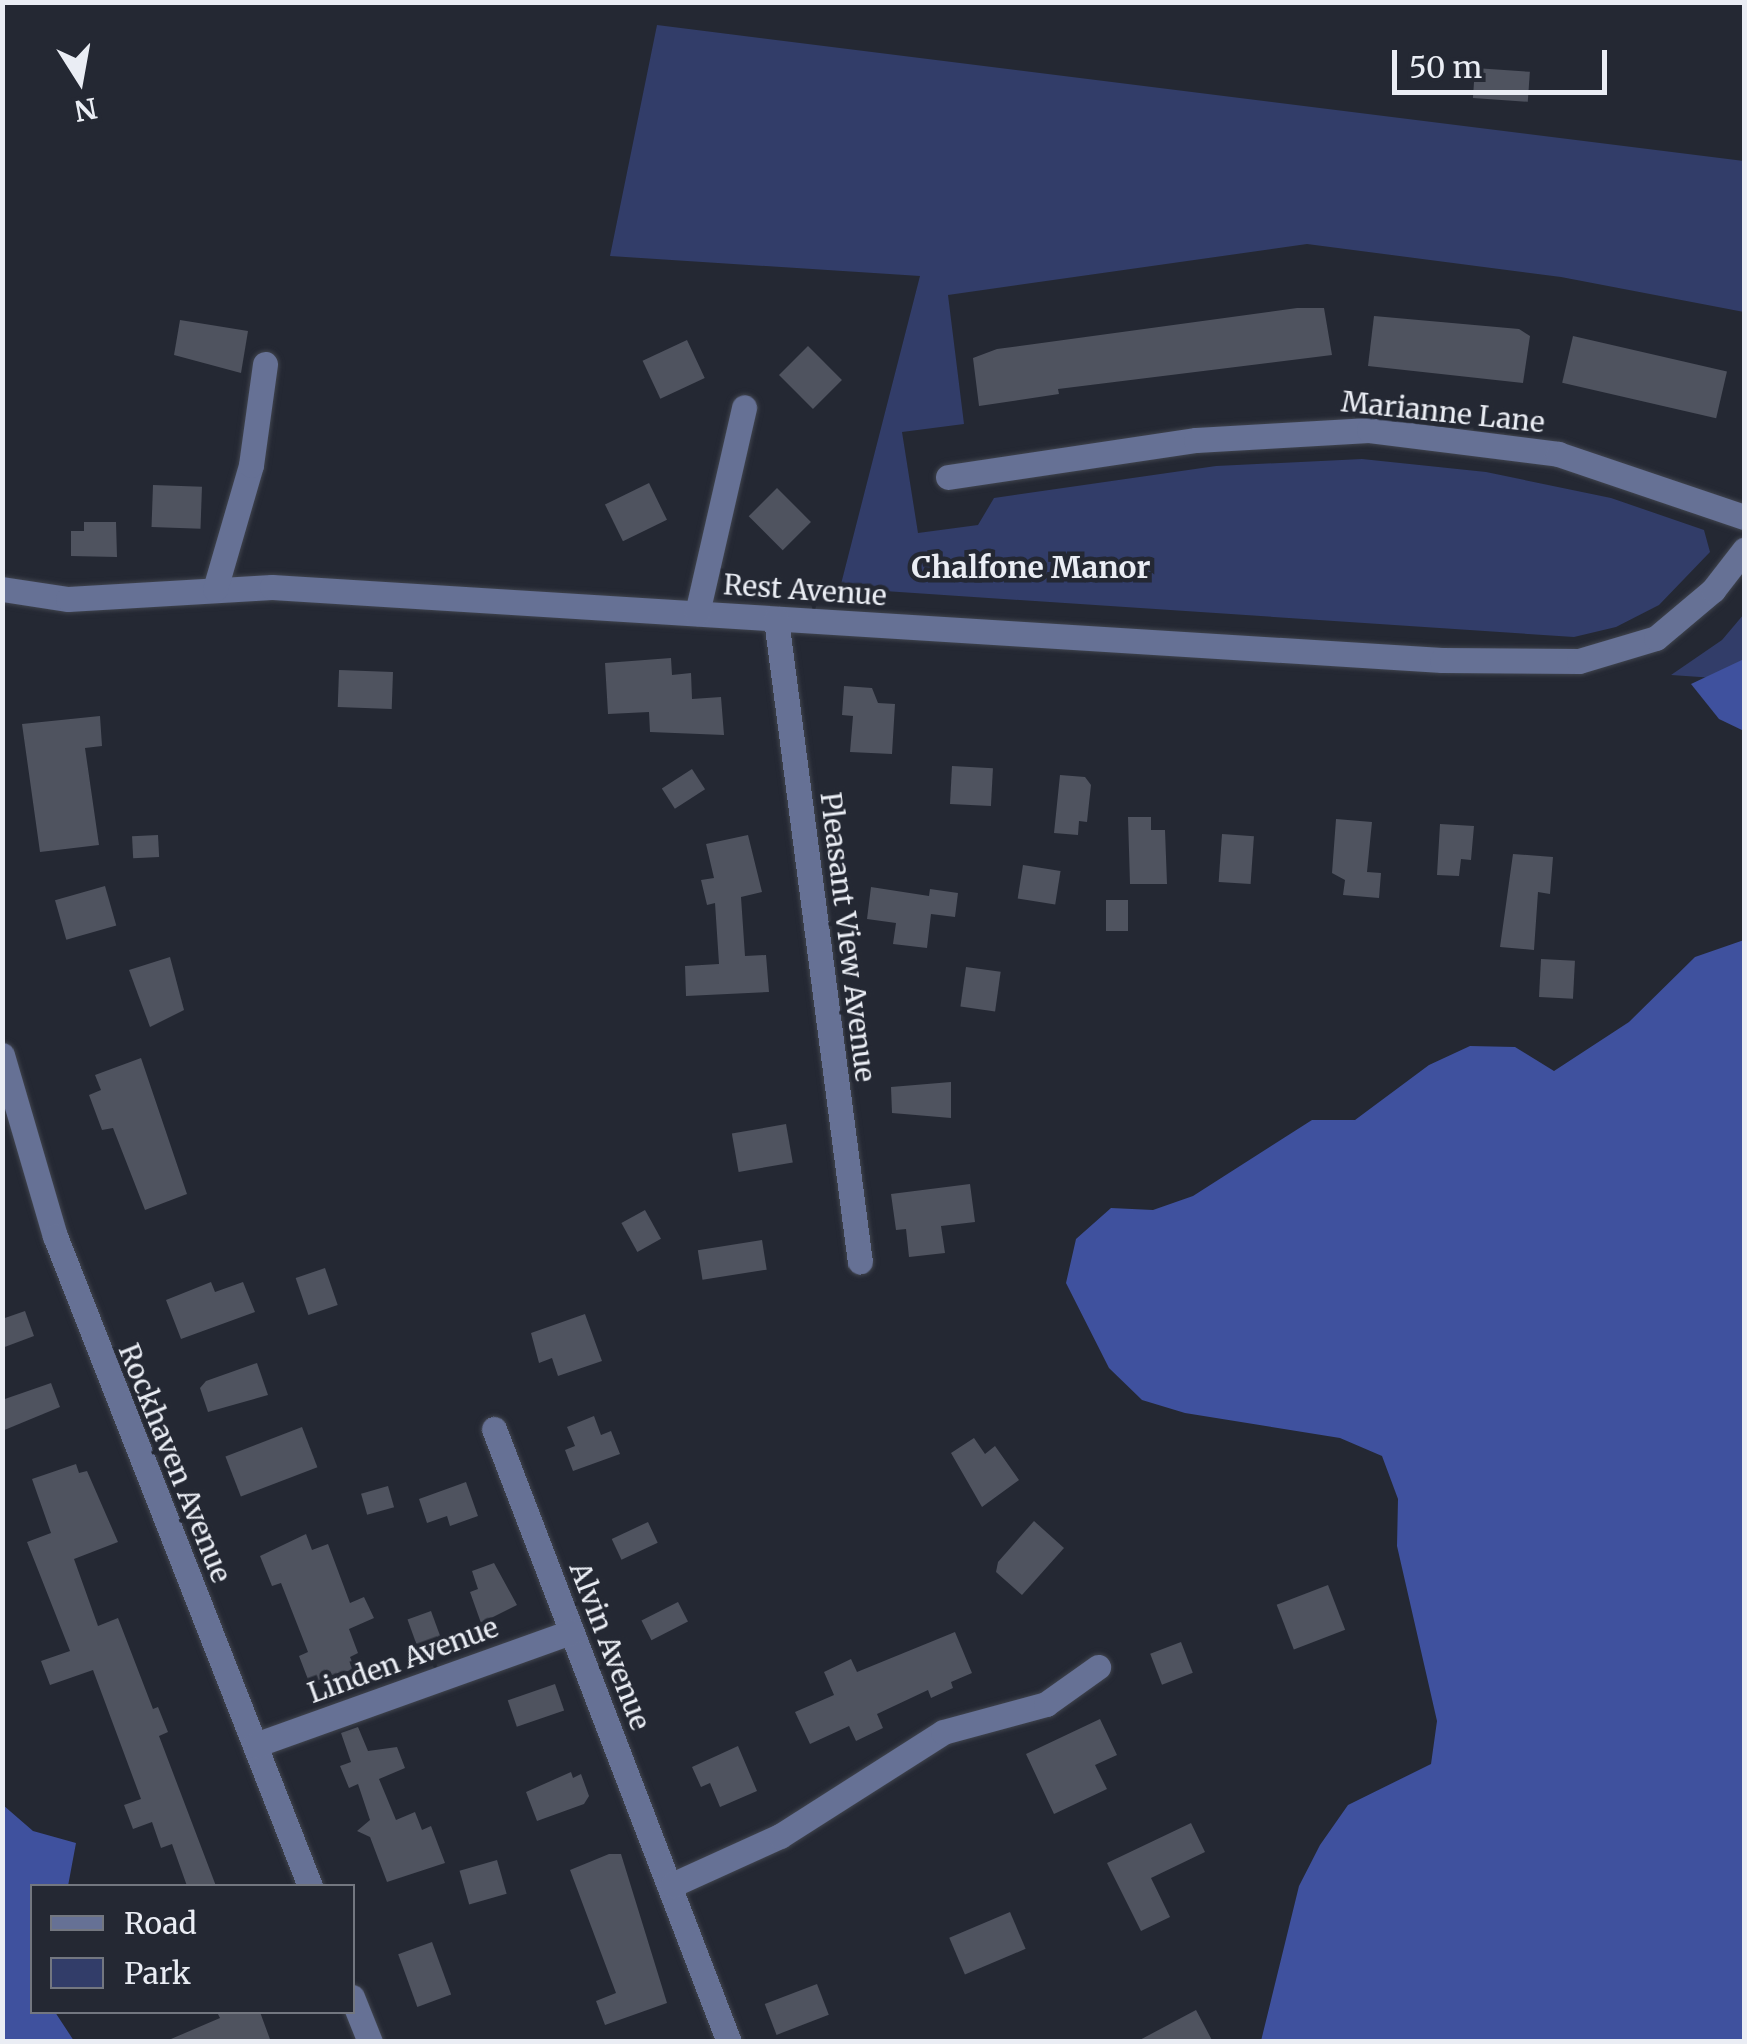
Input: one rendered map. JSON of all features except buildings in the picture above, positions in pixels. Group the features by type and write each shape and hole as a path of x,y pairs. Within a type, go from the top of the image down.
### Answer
{"street":[{"path":"216,589 251,465 265,364"},
{"path":"697,614 744,407"},
{"name":"Marianne Lane","path":"948,477 1196,440 1369,430 1558,454 1744,517"},
{"name":"Rest Avenue","path":"2,589 68,599 216,589 776,618 1442,660 1579,661 1656,638 1713,590 1744,550"},
{"name":"Pleasant View Avenue","path":"776,618 860,1262"},
{"name":"Rockhaven Avenue","path":"2,1056 55,1236 309,1884"},
{"name":"Alvin Avenue","path":"494,1428 672,1884 729,2042"},
{"name":"Linden Avenue","path":"255,1745 571,1632"},
{"path":"672,1884 780,1836 944,1732 1046,1704 1098,1667"},
{"path":"355,2005 370,2042"}],"green space":[{"path":"657,25 1744,161 1744,312 1561,277 1307,244 948,295 964,424 902,432 918,533 978,525 994,498 1216,466 1362,459 1486,472 1611,498 1704,530 1710,552 1659,605 1616,627 1574,637 840,588 920,276 610,256"},
{"path":"1744,614 1744,680 1671,675 1722,640"}],"shaded area":[{"path":"1744,659 1744,731 1719,719 1691,684"},
{"path":"1744,940 1744,2041 1261,2041 1299,1886 1320,1845 1348,1805 1431,1764 1437,1721 1397,1546 1398,1499 1382,1456 1340,1438 1185,1413 1142,1400 1109,1368 1066,1283 1076,1239 1111,1208 1153,1210 1193,1196 1312,1120 1355,1120 1429,1065 1470,1046 1515,1047 1554,1071 1629,1022 1695,957"},
{"path":"3,1805 33,1831 76,1843 68,1884 30,1884 30,2014 56,2014 74,2041 3,2041"}],"district":[{"name":"Chalfone Manor","path":"1031,567"}]}
